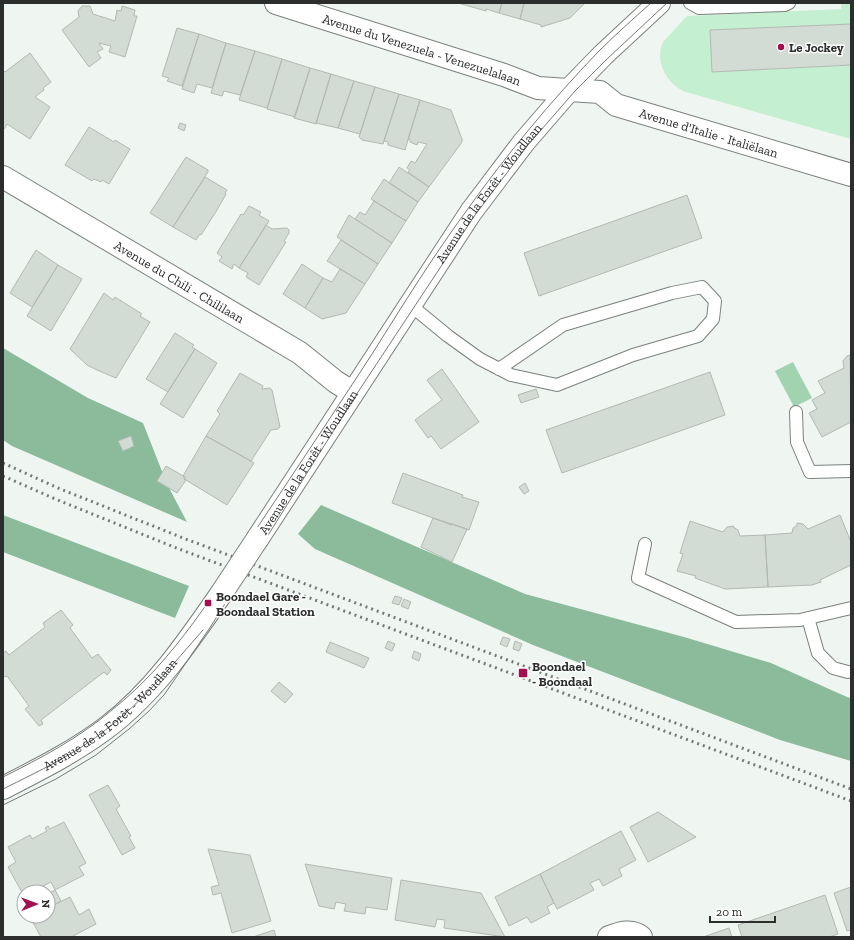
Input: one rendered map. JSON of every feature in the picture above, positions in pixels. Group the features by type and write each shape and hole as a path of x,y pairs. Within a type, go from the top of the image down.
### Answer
{"street":[{"name":"Avenue du Venezuela - Venezuelalaan","path":"276,3 504,75 538,88 569,90"},
{"name":"Avenue de la Forêt - Woudlaan","path":"3,788 56,761 96,735 116,720 143,695 157,679 189,640 221,594 471,212 524,142 569,90 603,55 659,3"},
{"name":"Avenue d'Italie - Italiëlaan","path":"569,90 600,92 616,105 851,175"},
{"name":"Avenue du Chili - Chililaan","path":"3,177 300,353 336,382 352,392"},
{"path":"609,937 622,933 633,932 641,937"}],"lane":[{"path":"690,3 699,8 785,5 789,3"},
{"path":"410,304 448,336 480,359 511,375 557,385 633,354 698,336 713,319 715,301 702,287 672,293 563,326 499,368"},
{"path":"796,412 797,442 810,472 851,471"},
{"path":"645,544 638,578 736,622 800,620 851,608"},
{"path":"808,618 818,654 833,668 848,672"}],"shaded area":[{"path":"841,3 851,3 851,24 710,30 712,72 851,65 851,139 686,92 673,84 664,72 661,64 660,57 663,42 687,16 841,9"},
{"path":"3,348 88,398 143,423 167,484 187,522 12,446 3,440"},
{"path":"793,362 812,398 794,407 775,371"},
{"path":"321,505 525,594 684,637 771,663 851,698 851,761 780,740 533,645 315,549 298,534"},
{"path":"3,515 189,586 175,618 3,552"}],"building":[{"path":"458,3 502,3 499,13"},
{"path":"502,3 524,3 520,19 499,13"},
{"path":"524,3 585,3 570,18 541,27 541,25 520,19"},
{"path":"82,6 90,6 93,14 115,21 117,10 121,11 122,6 135,10 134,16 137,16 125,57 109,52 111,46 99,43 103,49 97,52 101,58 89,67 62,30 79,17 78,11"},
{"name":"Le Jockey","path":"851,24 851,65 712,72 710,30"},
{"path":"177,28 199,34 182,86 167,81 169,78 162,76"},
{"path":"199,34 226,43 212,88 197,84 194,93 182,89"},
{"path":"226,43 255,51 240,95 224,91 222,96 211,93"},
{"path":"255,51 282,59 267,108 239,100"},
{"path":"30,53 51,82 35,97 50,107 30,139 7,124 4,129 3,128 3,70 5,72"},
{"path":"282,59 310,68 295,117 267,109"},
{"path":"310,68 331,74 316,124 294,118"},
{"path":"331,74 354,81 338,128 316,123"},
{"path":"354,81 375,87 360,134 338,128"},
{"path":"375,87 399,94 383,144 362,140 359,137"},
{"path":"399,94 420,100 405,150 388,145 388,142 384,141"},
{"path":"420,100 451,110 462,139 462,142 429,187 408,172 410,170 407,168 411,161 415,163 427,144 418,142 417,145 410,142 410,139 408,139"},
{"path":"180,123 186,125 184,131 178,128"},
{"path":"89,127 114,142 115,140 130,149 109,184 102,180 101,182 94,179 92,181 65,165"},
{"path":"186,157 208,170 208,172 173,227 150,213"},
{"path":"399,167 429,187 418,202 389,183"},
{"path":"205,177 227,190 217,210 201,235 200,234 196,240 173,227"},
{"path":"384,179 418,202 406,221 371,199"},
{"path":"687,195 702,238 539,296 524,253"},
{"path":"374,201 406,221 392,243 355,219 360,212 365,215"},
{"path":"249,206 261,212 259,215 269,221 239,268 234,264 232,269 219,261 222,257 217,253 241,214 243,215"},
{"path":"349,215 392,243 378,264 337,237"},
{"path":"266,225 272,229 287,228 289,233 284,241 286,242 259,285 246,277 248,273 239,268"},
{"path":"341,240 378,264 365,284 327,261"},
{"path":"36,250 58,265 32,307 10,293"},
{"path":"302,264 323,278 305,308 283,294"},
{"path":"58,265 82,279 51,331 27,316"},
{"path":"340,269 365,284 346,313 322,319 305,308 323,278 332,282"},
{"path":"104,293 113,300 115,297 142,314 140,316 150,322 116,378 87,365 70,349"},
{"path":"175,333 194,345 192,347 195,349 168,392 146,379"},
{"path":"195,349 217,363 183,418 160,404"},
{"path":"850,355 851,422 822,437 809,413 817,409 812,400 825,393 818,381 844,368 843,361"},
{"path":"442,369 479,422 441,449 431,436 428,438 415,420 442,400 427,380"},
{"path":"710,372 725,415 562,473 546,430"},
{"path":"240,373 263,386 262,389 270,388 272,390 280,427 278,429 271,430 251,461 206,436 220,414 217,411"},
{"path":"536,389 539,397 521,403 518,395"},
{"path":"131,436 134,446 123,451 118,441"},
{"path":"206,436 254,463 227,505 186,480 183,476"},
{"path":"166,466 185,477 184,479 186,480 177,493 157,481"},
{"path":"403,473 463,495 462,497 479,502 469,530 392,503"},
{"path":"525,483 529,491 524,494 519,487"},
{"path":"840,515 851,542 851,565 820,580 821,582 812,585 768,587 765,535 792,533 793,528 797,526 797,523 803,524 808,529"},
{"path":"433,518 467,529 452,562 421,547"},
{"path":"690,521 723,532 727,527 734,526 733,527 738,530 740,536 765,535 768,587 725,589 695,578 696,576 677,571 683,554 680,553"},
{"path":"395,596 402,598 399,605 392,603"},
{"path":"404,599 411,602 408,609 401,606"},
{"path":"61,610 73,625 70,628 92,658 98,654 111,670 107,675 104,672 41,720 43,724 39,726 25,709 29,706 7,676 3,677 3,653 6,651 9,655 45,627 43,623"},
{"path":"503,637 510,639 507,647 500,644"},
{"path":"388,641 395,644 392,651 385,648"},
{"path":"515,641 522,644 519,651 513,649"},
{"path":"330,642 369,658 364,668 326,652"},
{"path":"414,651 421,654 419,661 412,658"},
{"path":"279,682 293,694 285,703 271,691"},
{"path":"108,785 120,806 116,809 131,836 129,837 135,848 122,855 89,795"},
{"path":"658,812 696,837 648,862 630,827"},
{"path":"64,822 86,863 79,867 84,875 56,889 56,884 52,884 51,882 47,884 17,884 8,867 16,862 8,847 30,835 32,839 47,831 45,828 48,826 50,829"},
{"path":"621,831 636,860 619,869 622,876 603,886 599,879 590,883 594,890 557,909 540,874"},
{"path":"208,849 250,855 271,921 232,933 221,893 213,895 211,887 219,885"},
{"path":"305,864 392,878 387,910 366,907 365,914 344,911 346,904 336,902 334,909 319,906"},
{"path":"540,874 554,903 547,907 550,913 531,923 527,917 509,926 495,897"},
{"path":"401,880 481,893 505,937 444,928 445,920 437,919 435,927 395,920"},
{"path":"851,887 851,930 847,931 834,893"},
{"path":"56,892 61,901 56,904"},
{"path":"825,895 838,934 829,937 742,937 738,925"},
{"path":"70,897 79,915 89,909 96,924 71,937 41,937 34,924 56,924 56,904"},
{"path":"729,928 732,937 703,937"},
{"path":"274,930 276,937 253,937"}],"tram line":[{"path":"3,777 59,747 86,730 135,690 156,669 194,622 228,573 431,262 482,189 563,89 617,33 651,3"},
{"path":"3,805 56,779 96,755 129,729 164,695 211,626 356,395 475,215 528,145 575,91 667,3"},
{"path":"3,789 44,769 70,754 108,728 146,694 203,630"}],"railway":[{"path":"3,463 58,488 183,538 851,789"},
{"path":"3,476 179,549 851,801"}],"place":[{"name":"Le Jockey","path":"781,47"},
{"name":"Boondael Gare - Boondaal Station","path":"208,603"},
{"name":"Boondael - Boondaal","path":"523,673"}]}
